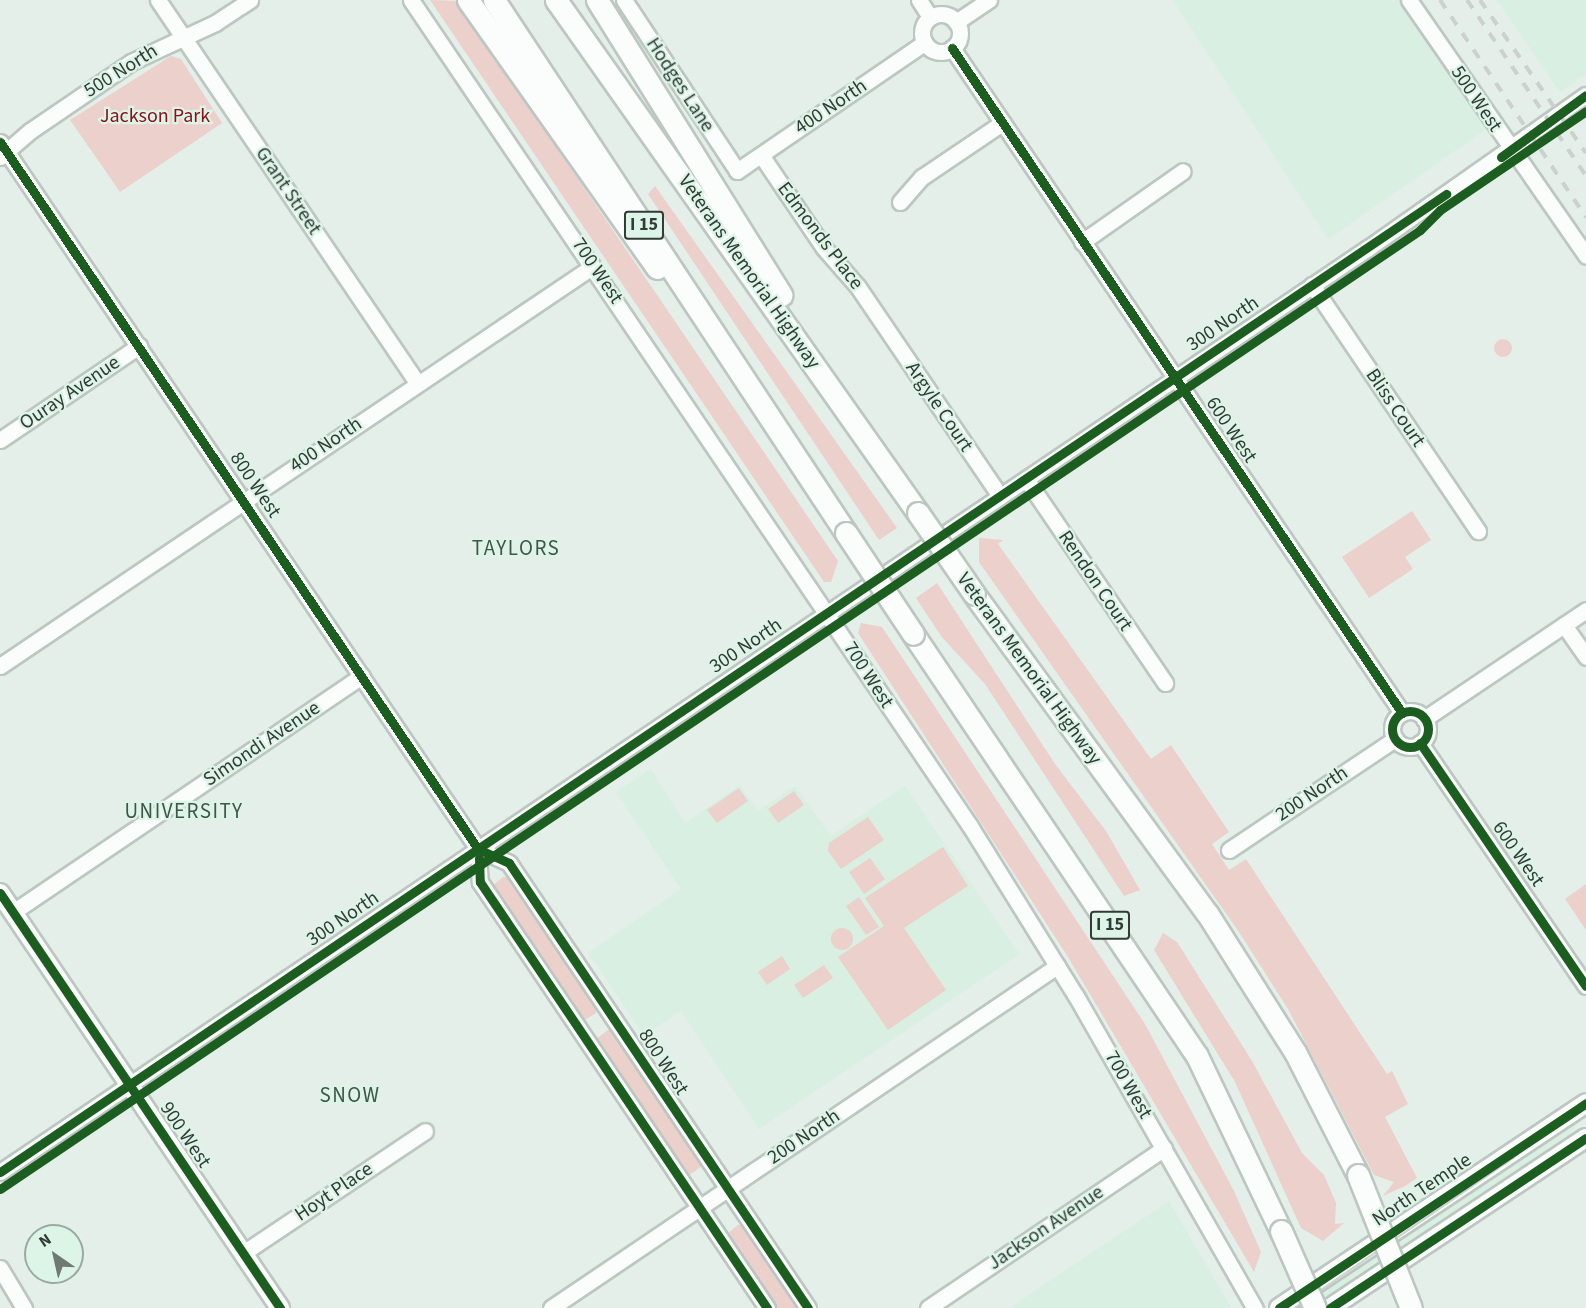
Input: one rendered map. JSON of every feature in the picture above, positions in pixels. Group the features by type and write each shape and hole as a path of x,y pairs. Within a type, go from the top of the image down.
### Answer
{"highway":[{"path":"468,0 608,202 794,448"},
{"name":"I 15","path":"494,0 794,448 913,634 1197,1056 1281,1231 1315,1308"},
{"name":"Veterans Memorial Highway","path":"556,0 974,594 1207,913 1295,1052 1358,1175 1411,1308"},
{"path":"597,0 739,223 852,418"}],"main road":[{"name":"900 West","path":"0,892 280,1308"},
{"name":"North Temple","path":"1279,1308 1586,1103"},
{"path":"1330,1308 1586,1138"}],"street":[{"name":"Grant Street","path":"158,0 417,383"},
{"name":"500 North","path":"2,150 131,62 215,23 250,0"},
{"name":"700 West","path":"411,0 970,826 1057,966 1255,1308"},
{"name":"Hodges Lane","path":"624,0 737,171"},
{"path":"919,0 930,17"},
{"path":"957,22 990,0"},
{"name":"500 West","path":"1409,0 1586,256"},
{"path":"945,14 957,22 959,36 951,48 937,51 924,43 922,28 930,17 945,14"},
{"name":"400 North","path":"737,171 924,43"},
{"name":"600 West","path":"951,48 1402,713"},
{"name":"300 North","path":"1511,150 1586,95"},
{"name":"300 North","path":"0,1172 1511,150 1586,103"},
{"path":"900,202 922,177 1002,123"},
{"name":"800 West","path":"2,150 139,346 478,849 509,863 726,1190 808,1308"},
{"name":"Edmonds Place","path":"761,155 824,248 879,317"},
{"path":"1082,242 1183,171"},
{"name":"400 North","path":"0,666 593,266"},
{"name":"Bliss Court","path":"1312,285 1478,531"},
{"name":"Argyle Court","path":"879,317 1000,496"},
{"name":"Ouray Avenue","path":"0,440 139,346"},
{"name":"Rendon Court","path":"1026,479 1165,683"},
{"path":"1424,719 1586,610"},
{"path":"1564,625 1586,657"},
{"name":"Simondi Avenue","path":"13,912 362,676"},
{"path":"1412,711 1424,719 1427,733 1420,742 1407,746 1395,739 1393,722 1402,713 1412,711"},
{"name":"200 North","path":"1229,850 1395,739"},
{"name":"600 West","path":"1420,742 1586,986"},
{"path":"478,849 480,882 767,1308"},
{"name":"200 North","path":"551,1308 1057,966"},
{"name":"Hoyt Place","path":"243,1253 425,1131"},
{"name":"Jackson Avenue","path":"928,1308 1164,1148"},
{"path":"0,1268 24,1308"}],"shaded area":[{"path":"1173,0 1401,0 1488,128 1328,239"},
{"path":"1497,0 1586,0 1586,74 1560,92"},
{"path":"651,769 685,823 740,785 758,811 795,786 831,836 905,786 1019,954 759,1129 681,1011 644,1035 588,953 681,889 616,792"},
{"path":"1586,1114 1566,1138 1320,1308 1289,1308"},
{"path":"1169,1201 1231,1308 1009,1308"}],"green space":[{"path":"430,0 457,1 838,561 831,582 824,582"},
{"name":"Jackson Park","path":"171,56 181,59 222,123 120,192 70,120"},
{"path":"655,186 897,528 879,540 648,194"},
{"path":"1503,339 1509,342 1512,348 1509,354 1503,357 1497,354 1494,348 1497,342"},
{"path":"1412,511 1431,540 1405,557 1413,569 1369,598 1342,557"},
{"path":"979,538 1003,540 998,544 1151,759 1171,745 1229,832 1212,844 1229,870 1246,859 1387,1074 1392,1071 1408,1104 1385,1117 1417,1178 1383,1196 1394,1182 1374,1175 1288,1009 1239,932 979,562"},
{"path":"937,583 1055,764 1106,831 1140,890 1124,896 985,684 941,636 916,598"},
{"path":"861,623 882,627 1145,1024 1234,1191 1261,1252 1254,1272 1068,957 858,633"},
{"path":"739,788 748,801 717,823 707,810"},
{"path":"794,791 804,805 778,823 768,809"},
{"path":"868,817 884,840 841,869 828,851 829,843"},
{"path":"943,847 968,886 904,928 946,990 888,1030 838,957 884,926 865,898"},
{"path":"870,858 885,879 864,894 849,872"},
{"path":"503,877 511,878 597,1006 596,1013 585,1020 579,1021 491,887"},
{"path":"1586,884 1586,930 1565,899"},
{"path":"859,897 879,927 866,935 846,906"},
{"path":"842,928 852,935 853,939 846,949 842,950 832,943 831,939 838,929"},
{"path":"1163,933 1177,942 1252,1061 1302,1153 1324,1175 1336,1203 1335,1224 1344,1223 1323,1241 1301,1228 1235,1082 1154,950"},
{"path":"782,956 790,969 767,985 758,972"},
{"path":"824,965 833,978 803,998 794,985"},
{"path":"608,1030 613,1030 702,1160 701,1167 689,1175 595,1040"},
{"path":"738,1225 744,1225 802,1308 772,1308 726,1235"}],"tram line":[{"path":"1295,1308 1513,1158 1586,1099"}],"railway":[{"path":"1440,0 1586,217"},
{"path":"1467,0 1586,176"},
{"path":"1480,0 1586,153"}],"cycle path":[{"path":"952,48 1402,713"},
{"path":"1501,157 1586,95"},
{"path":"0,1189 1420,230 1440,210 1586,111"},
{"path":"0,142 478,849 509,863 808,1308"},
{"path":"0,1172 1446,194"},
{"path":"1410,711 1422,717 1428,729 1422,741 1410,747 1398,741 1392,729 1398,717 1410,711"},
{"path":"1420,743 1586,986"},
{"path":"479,858 480,882 767,1308"},
{"path":"0,893 280,1308"},
{"path":"1279,1308 1586,1103"},
{"path":"1330,1308 1586,1138"}],"district":[{"name":"TAYLORS","path":"516,548"},
{"name":"UNIVERSITY","path":"184,811"},
{"name":"SNOW","path":"350,1095"}]}
